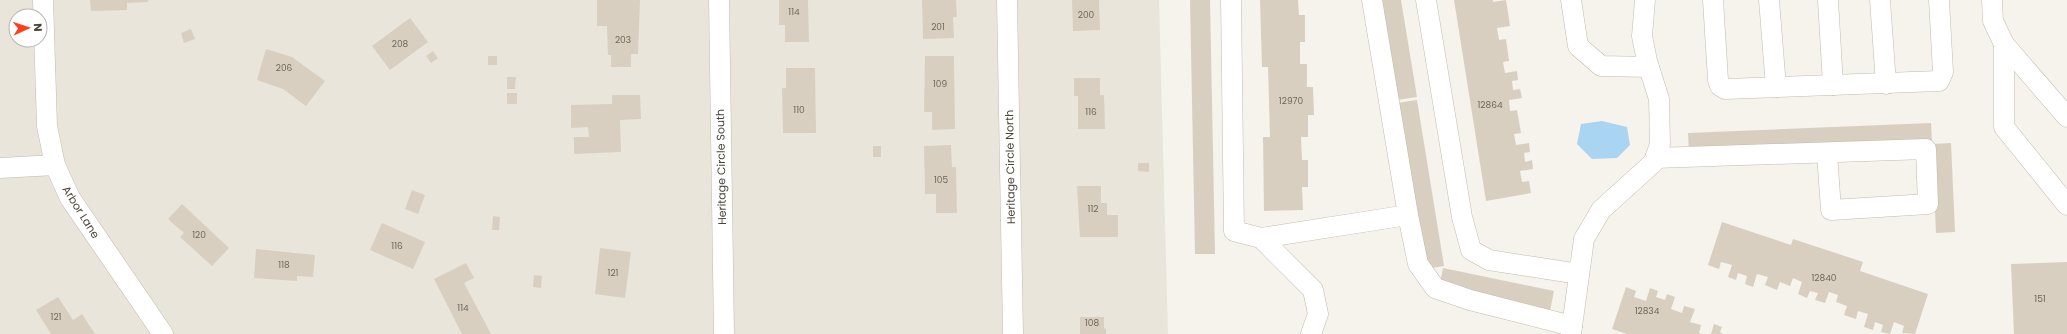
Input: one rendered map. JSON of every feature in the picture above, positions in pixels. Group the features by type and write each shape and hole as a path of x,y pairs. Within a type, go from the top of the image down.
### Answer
{"street":[{"name":"Arbor Lane","path":"43,0 47,126 55,165 70,198 163,334"},
{"name":"Heritage Circle South","path":"719,0 724,334"},
{"name":"Heritage Circle North","path":"1007,0 1013,334"},
{"path":"1232,0 1234,231 1262,238 1408,215"},
{"path":"1372,0 1408,215 1418,264 1435,288 1470,300 1572,330 1584,239 1601,210 1654,162 1660,144 1659,99 1649,67 1642,36 1645,0"},
{"path":"1426,0 1462,217 1471,250 1489,260 1579,274"},
{"path":"1571,0 1578,46 1601,66 1649,67"},
{"path":"1713,0 1720,86 1724,89 1939,81 1942,77 1938,0"},
{"path":"1769,0 1776,87"},
{"path":"1828,0 1833,85"},
{"path":"1880,0 1886,84"},
{"path":"1992,0 1993,21 2004,44 2067,117"},
{"path":"2004,44 2004,127 2067,205"},
{"path":"1655,158 1926,149 1928,204 1831,210 1828,153"},
{"path":"0,168 55,165"},
{"path":"1262,238 1313,290 1318,314 1311,334"}],"shaded area":[{"path":"0,0 1159,0 1168,334 0,334"}],"water":[{"path":"1602,121 1627,127 1630,145 1617,158 1592,159 1577,144 1581,124"}],"building":[{"path":"90,0 148,0 148,2 127,3 127,10 91,11"},
{"path":"597,0 640,0 638,54 631,54 631,67 611,67 611,55 608,55 607,26 597,26"},
{"path":"779,0 808,0 809,42 785,42 785,25 779,25"},
{"path":"922,0 956,0 957,17 953,17 954,38 923,39"},
{"path":"1072,0 1099,0 1100,30 1073,31"},
{"path":"1190,0 1210,0 1215,254 1195,254"},
{"path":"1260,0 1298,0 1299,15 1305,15 1305,42 1300,42 1300,64 1307,64 1307,87 1313,87 1314,115 1308,115 1308,137 1301,137 1302,160 1308,160 1308,187 1302,187 1303,210 1264,211 1263,137 1270,137 1268,67 1262,67"},
{"path":"1381,0 1401,0 1417,97 1397,100"},
{"path":"1454,0 1493,0 1493,2 1506,0 1510,26 1497,28 1499,40 1506,39 1509,61 1503,62 1505,73 1517,71 1518,80 1512,81 1513,90 1520,89 1522,98 1509,100 1510,111 1517,110 1521,133 1514,134 1516,145 1529,143 1530,152 1524,153 1525,162 1532,160 1533,169 1520,171 1522,182 1529,181 1531,193 1486,201"},
{"path":"410,18 428,42 390,70 372,46"},
{"path":"191,29 195,39 184,43 181,33"},
{"path":"266,49 292,57 325,81 306,106 283,89 257,80"},
{"path":"433,51 438,58 431,63 426,56"},
{"path":"488,56 497,56 497,65 488,65"},
{"path":"925,56 954,56 955,129 932,130 932,112 924,112"},
{"path":"786,68 815,68 816,133 783,133 782,88 786,88"},
{"path":"507,77 516,77 515,89 507,89"},
{"path":"1074,78 1100,78 1100,95 1104,95 1105,129 1078,129 1078,96 1074,96"},
{"path":"507,93 517,93 517,104 507,104"},
{"path":"612,95 640,95 641,119 620,120 621,152 574,154 574,137 589,137 588,127 571,128 571,105 612,104"},
{"path":"1417,100 1444,266 1425,269 1397,103"},
{"path":"1931,123 1932,143 1689,154 1688,133"},
{"path":"1951,143 1955,232 1936,233 1932,144"},
{"path":"951,145 952,167 956,167 957,213 936,213 936,194 925,194 924,146"},
{"path":"873,146 881,146 881,157 873,157"},
{"path":"1138,163 1149,163 1149,172 1138,171"},
{"path":"1077,186 1101,186 1101,203 1107,203 1107,215 1118,215 1118,237 1080,237"},
{"path":"412,190 425,195 418,214 405,209"},
{"path":"182,204 229,248 212,266 180,237 184,233 168,219"},
{"path":"493,216 500,217 499,230 492,230"},
{"path":"1722,222 1791,245 1793,239 1863,262 1860,271 1928,294 1915,334 1902,333 1904,326 1894,322 1890,334 1881,332 1883,325 1875,322 1873,330 1864,327 1868,314 1858,311 1856,319 1844,315 1847,306 1836,302 1838,295 1829,292 1825,303 1815,300 1818,293 1810,291 1807,298 1798,294 1802,282 1793,278 1790,286 1780,282 1777,290 1765,285 1768,277 1757,274 1753,287 1745,284 1747,276 1738,273 1736,280 1728,277 1732,265 1721,262 1719,269 1708,265"},
{"path":"382,223 425,242 413,269 370,250"},
{"path":"600,248 631,252 625,298 595,294"},
{"path":"256,249 315,255 313,277 297,276 297,281 254,278"},
{"path":"2067,262 2067,334 2014,334 2011,264"},
{"path":"466,263 474,278 464,283 491,334 462,334 434,279"},
{"path":"1443,268 1554,291 1550,311 1439,288"},
{"path":"534,275 542,276 541,288 533,287"},
{"path":"1626,287 1636,291 1634,297 1646,301 1650,288 1658,291 1656,297 1665,300 1667,294 1675,297 1671,309 1682,313 1684,306 1695,309 1690,322 1701,325 1699,333 1702,334 1627,334 1612,329"},
{"path":"58,297 73,320 82,314 95,334 51,334 36,310"},
{"path":"1080,317 1104,317 1104,328 1106,329 1106,334 1080,334"},
{"path":"1714,324 1722,327 1720,332 1723,334 1711,334"}]}
